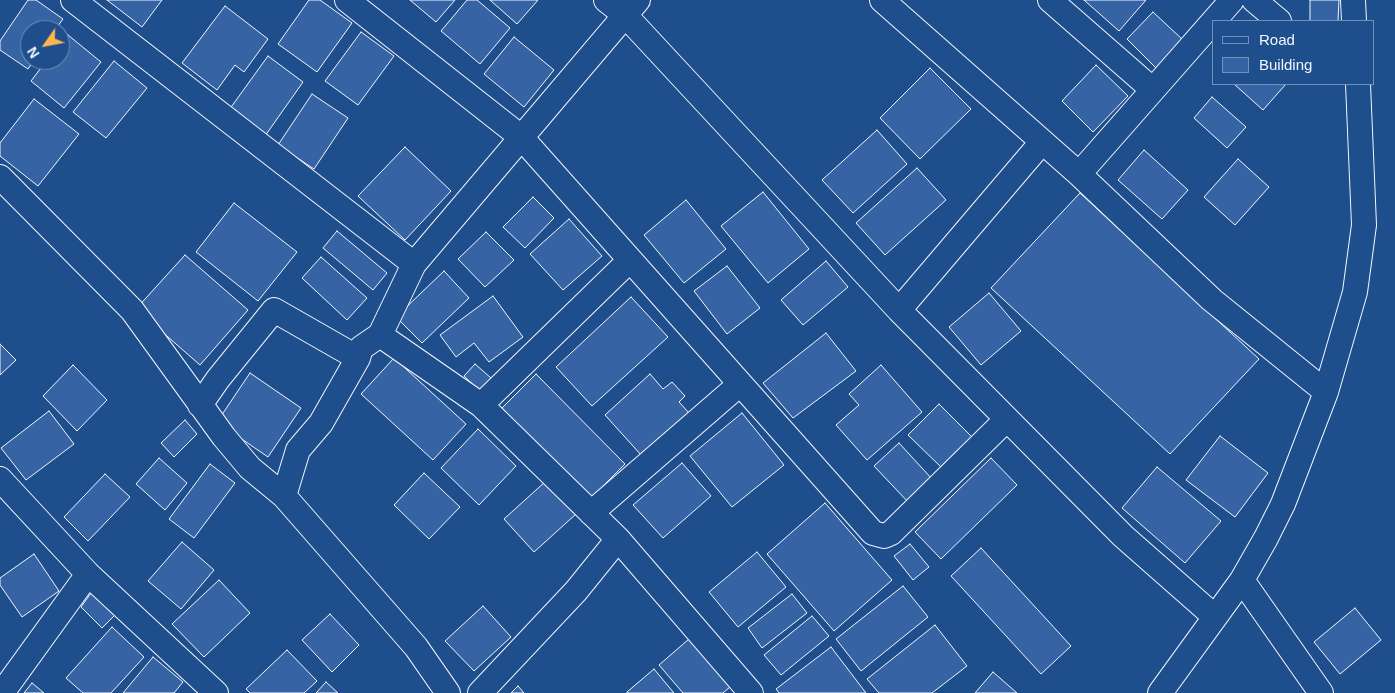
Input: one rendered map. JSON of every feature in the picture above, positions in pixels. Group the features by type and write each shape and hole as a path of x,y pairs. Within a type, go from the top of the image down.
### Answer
{"street":[{"path":"73,0 414,264"},
{"path":"347,0 521,137 874,534 884,536 891,533 1007,419"},
{"path":"606,0 632,7 899,310 1123,536 1215,617"},
{"path":"882,0 1079,174 1212,300 1326,392"},
{"path":"1050,0 1153,90"},
{"path":"1214,20 1232,0"},
{"path":"1254,0 1278,20"},
{"path":"1353,0 1354,20"},
{"path":"284,496 298,450 321,423 358,358 361,348 380,335 414,264 632,7"},
{"path":"1079,174 1212,23"},
{"path":"1164,691 1242,580 1266,538 1283,504 1326,392 1355,292 1364,225 1356,85"},
{"path":"899,310 1042,142"},
{"path":"0,177 132,310 224,437 250,468 284,496 416,647 448,693"},
{"path":"481,405 630,260"},
{"path":"200,405 218,379 274,310 358,358"},
{"path":"380,335 481,405 618,539 751,693"},
{"path":"592,513 740,384"},
{"path":"0,479 88,574 216,693"},
{"path":"480,693 576,591 618,539"},
{"path":"0,689 2,693 88,574"},
{"path":"1242,580 1321,693"}],"building":[{"path":"28,0 36,0 63,19 20,20 20,64 0,50 0,41"},
{"path":"107,0 162,0 142,27"},
{"path":"309,0 320,0 352,23 317,72 278,44"},
{"path":"410,0 455,0 436,22"},
{"path":"467,0 477,0 510,28 480,64 441,31"},
{"path":"490,0 538,0 517,24"},
{"path":"1084,0 1146,0 1119,31"},
{"path":"1310,0 1339,0 1338,20 1310,20"},
{"path":"225,6 268,39 244,72 235,65 217,90 182,63"},
{"path":"1153,12 1183,40 1156,68 1127,39"},
{"path":"361,32 394,56 358,105 325,81"},
{"path":"70,37 101,62 64,108 31,81 39,70 70,70"},
{"path":"514,37 554,70 524,107 484,74"},
{"path":"268,56 303,82 265,136 229,110"},
{"path":"114,61 147,88 106,138 73,112"},
{"path":"1096,65 1128,96 1093,132 1062,101"},
{"path":"930,68 971,109 920,159 880,118"},
{"path":"1235,85 1285,85 1263,110"},
{"path":"312,94 348,118 314,169 278,145"},
{"path":"1212,97 1246,127 1227,148 1194,118"},
{"path":"34,99 79,134 38,186 0,156 0,143"},
{"path":"877,130 907,164 853,213 822,180"},
{"path":"405,147 451,191 405,240 358,196"},
{"path":"1144,150 1188,190 1162,219 1118,180"},
{"path":"1238,159 1269,187 1235,225 1204,197"},
{"path":"917,168 946,200 885,255 856,223"},
{"path":"763,192 809,249 768,283 721,226"},
{"path":"1080,193 1259,359 1170,454 991,288"},
{"path":"533,197 554,218 525,248 503,227"},
{"path":"686,200 726,249 684,283 644,235"},
{"path":"234,203 297,252 258,301 196,252"},
{"path":"569,219 602,256 563,290 530,254"},
{"path":"337,231 387,273 373,290 323,248"},
{"path":"486,232 514,260 485,287 458,259"},
{"path":"185,255 248,310 200,365 136,309"},
{"path":"321,257 367,298 347,320 302,278"},
{"path":"826,261 848,287 803,325 781,300"},
{"path":"727,266 760,308 727,334 694,291"},
{"path":"444,271 469,298 422,343 396,317"},
{"path":"989,293 1021,331 981,365 949,327"},
{"path":"493,296 523,337 489,362 474,343 456,357 440,335"},
{"path":"631,297 668,337 592,406 556,367"},
{"path":"826,333 856,371 793,418 763,383"},
{"path":"0,344 16,360 0,375"},
{"path":"394,358 466,424 433,460 361,394"},
{"path":"475,364 491,378 480,391 464,376"},
{"path":"73,365 107,400 77,431 43,396"},
{"path":"881,365 922,412 867,460 836,425 859,405 849,394"},
{"path":"250,373 301,408 268,457 217,422"},
{"path":"536,374 625,464 590,499 502,408"},
{"path":"650,374 663,389 672,382 685,396 679,402 689,413 642,456 605,415"},
{"path":"939,404 972,437 942,468 908,435"},
{"path":"49,411 74,444 26,480 1,448"},
{"path":"742,413 784,465 732,507 690,456"},
{"path":"185,420 197,434 174,457 161,443"},
{"path":"478,429 516,466 479,505 441,468"},
{"path":"1220,436 1268,473 1235,517 1186,480"},
{"path":"899,443 933,480 909,503 874,466"},
{"path":"159,458 187,483 165,510 136,484"},
{"path":"991,458 1017,485 941,559 915,532"},
{"path":"682,463 711,496 663,538 633,505"},
{"path":"210,464 235,483 194,538 169,519"},
{"path":"1157,467 1221,521 1185,563 1122,508"},
{"path":"424,473 460,507 429,539 394,505"},
{"path":"105,474 130,497 88,541 64,517"},
{"path":"546,481 576,514 534,552 504,519"},
{"path":"825,503 892,580 834,631 767,554"},
{"path":"182,542 214,570 181,609 148,581"},
{"path":"910,544 929,567 913,580 894,556"},
{"path":"981,548 1071,646 1041,674 951,576"},
{"path":"757,552 786,587 738,627 709,592"},
{"path":"34,554 59,591 22,617 0,585 0,578"},
{"path":"219,580 250,613 204,657 172,624"},
{"path":"903,586 928,617 861,671 836,639"},
{"path":"91,593 118,612 102,628 81,607"},
{"path":"792,594 807,613 762,648 748,628"},
{"path":"483,606 511,637 474,671 445,641"},
{"path":"1355,608 1381,640 1340,674 1314,642"},
{"path":"330,614 359,645 332,672 302,640"},
{"path":"812,616 829,636 781,675 764,655"},
{"path":"935,625 967,666 932,693 879,693 867,679"},
{"path":"112,627 144,657 111,693 83,693 66,678"},
{"path":"689,639 730,687 723,693 683,693 659,665"},
{"path":"831,647 866,693 779,693 776,689"},
{"path":"287,650 317,681 304,693 250,693 246,689"},
{"path":"153,657 183,682 174,693 123,693"},
{"path":"654,669 674,693 627,693 627,692"},
{"path":"993,672 1017,693 975,693"},
{"path":"326,682 338,693 316,693"},
{"path":"32,683 44,693 24,693"},
{"path":"518,686 524,693 511,693"}]}
